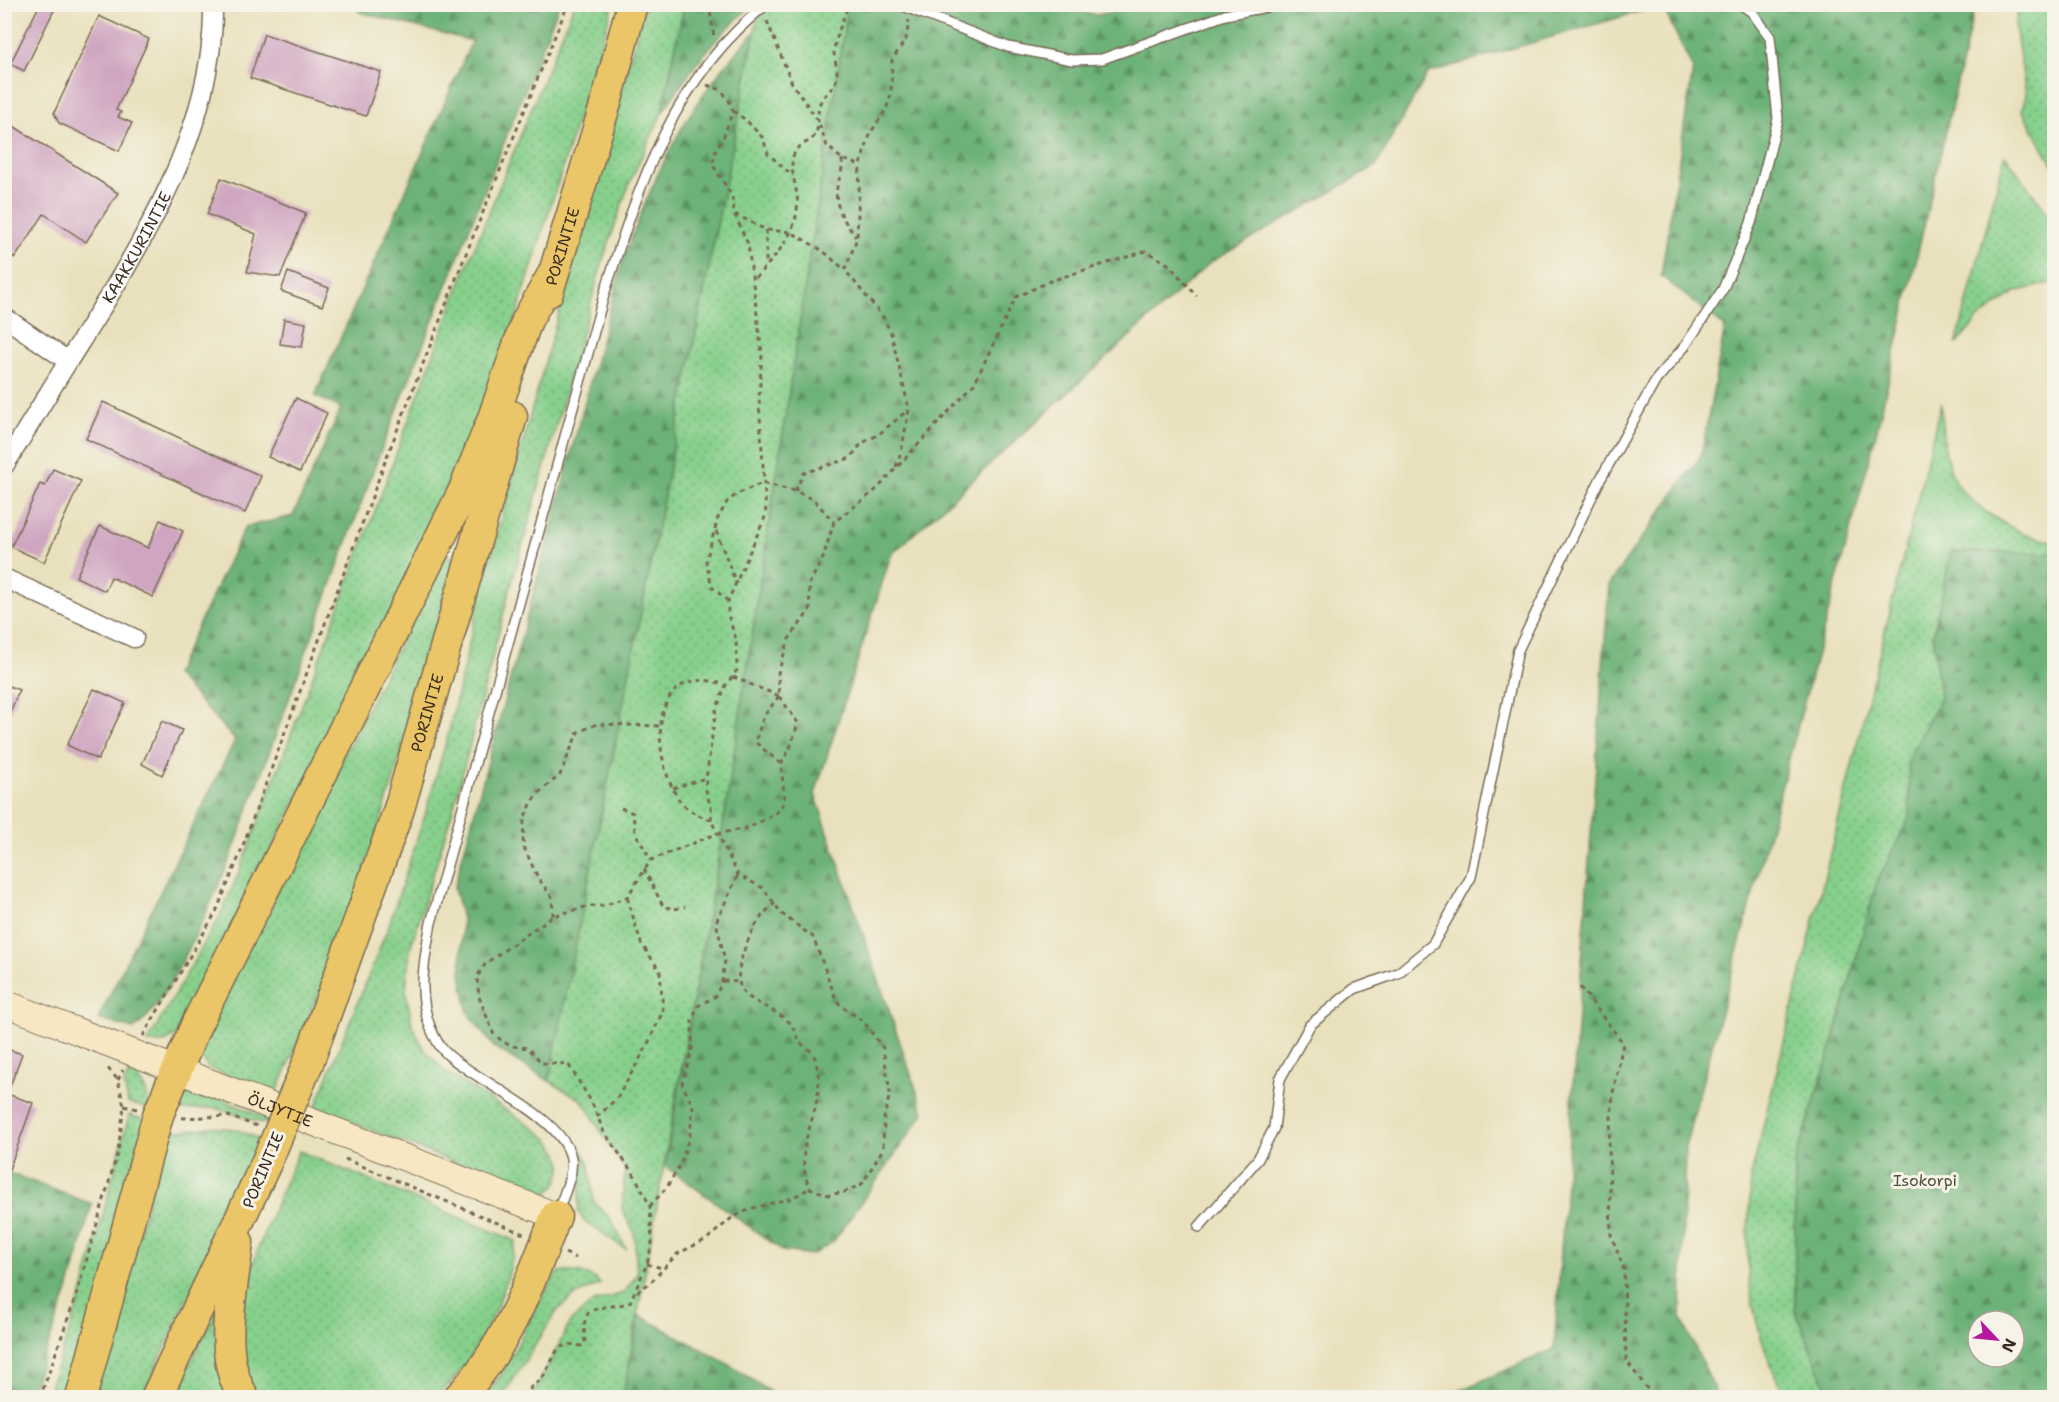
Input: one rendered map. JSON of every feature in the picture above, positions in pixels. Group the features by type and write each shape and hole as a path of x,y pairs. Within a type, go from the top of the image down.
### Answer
{"highway":[{"name":"PORINTIE","path":"156,1398 241,1221 308,1063 399,809 553,274 608,96 632,4"},
{"path":"81,1398 158,1115 196,1025 464,490 492,420 527,320 553,274"},
{"path":"458,1398 494,1350 556,1216"},
{"path":"241,1221 229,1351 231,1370 244,1398"}],"main road":[{"name":"ÖLJYTIE","path":"4,1003 556,1216"}],"street":[{"name":"KAAKKURINTIE","path":"4,466 153,222 175,174 204,77 213,4"},
{"path":"4,317 68,361"},
{"path":"4,578 134,638"}],"lane":[{"path":"898,4 1008,47 1072,60 1102,59 1226,15 1282,4"},
{"path":"1199,1227 1258,1159 1274,1128 1280,1079 1310,1025 1353,989 1398,973 1433,944 1471,877 1518,650 1600,480 1656,380 1685,346 1724,289 1751,223 1778,119 1770,36 1755,8 1740,4"},
{"path":"556,1216 572,1160 565,1141 551,1126 458,1063 439,1045 427,1018 422,992 424,961 431,923 628,219 656,148 681,99 718,51 765,6"}],"path":[{"path":"118,1080 216,912 238,859 394,437 568,4"},
{"path":"709,4 710,25 718,51"},
{"path":"754,278 778,254 791,232 795,219 797,196 793,176 793,155 800,146 812,140 816,133 819,103 835,83 837,64 834,51 843,24 844,12 850,4"},
{"path":"765,6 792,83 818,121 827,146 842,159 860,165"},
{"path":"845,270 857,238 860,165 871,132 886,110 891,94 892,60 906,39 911,10"},
{"path":"695,81 721,90 729,100 733,111 746,120 763,138 768,154 793,176"},
{"path":"733,111 714,154 713,165 732,196 734,213 748,244 754,278 755,309 762,354 759,399 762,483 766,515 728,601 728,615 736,639 737,670 726,685 716,710 706,778 711,820 738,875 763,888 775,903 782,914 813,937 836,999 841,1006 863,1021 883,1048 890,1093 884,1118 883,1149 862,1184 845,1192 828,1195 810,1188 805,1178 803,1143 819,1095 814,1055 798,1041 789,1022 750,1000 739,982 738,965 749,936 763,913 775,903"},
{"path":"842,159 844,172 838,184 840,216 857,238"},
{"path":"734,213 766,230 791,232 824,251 845,270 883,317 891,333 909,409 902,448 895,469"},
{"path":"766,230 766,266"},
{"path":"781,764 755,742 764,716 779,696 778,673 789,639 810,610 809,584 823,558 834,522 876,490 974,384 1016,297 1050,281 1146,251 1168,264 1197,296"},
{"path":"795,491 804,473 850,458 862,443 878,435 909,409"},
{"path":"728,601 712,587 706,561 718,518 727,502 737,494 762,483 795,491 814,500 834,522"},
{"path":"716,531 736,585"},
{"path":"526,1398 531,1387 542,1379 558,1349 568,1344 581,1346 585,1344 584,1324 588,1313 607,1305 618,1307 630,1302 636,1293 652,1244 650,1206 635,1176 616,1152 591,1101 568,1064 543,1063 528,1048 510,1046 494,1035 479,997 477,977 486,963 553,916 590,906 603,906 627,897 651,860 716,834 748,828 776,813 785,802 781,764 790,748 798,723 779,696 733,677"},
{"path":"711,820 696,815 680,802 664,773 659,726 664,707 675,690 696,681 708,679 726,685"},
{"path":"553,916 552,897 538,878 524,845 524,818 536,795 560,775 578,732 597,724 659,726"},
{"path":"673,788 706,778"},
{"path":"621,808 633,813 635,832 651,860"},
{"path":"644,869 663,906 673,909 685,907"},
{"path":"650,1206 667,1187 681,1163 690,1134 693,1107 682,1083 692,1051 692,1020 698,1006 716,996 722,981 725,960 716,922 721,907 738,875"},
{"path":"597,1117 617,1098 646,1048 663,1011 660,971 641,944 627,897"},
{"path":"722,981 739,982"},
{"path":"1580,987 1623,1043 1614,1093 1609,1143 1611,1234 1624,1269 1626,1359 1654,1398"},
{"path":"40,1398 77,1293 118,1151 124,1106 118,1080 109,1068 100,1062"},
{"path":"124,1106 158,1115 189,1119 228,1116 266,1129"},
{"path":"342,1158 576,1258"},
{"path":"636,1293 651,1282 677,1254 707,1239 732,1217 753,1208 792,1198 810,1188"},
{"path":"647,1264 662,1268"}],"green space":[{"path":"1147,4 1975,5 1876,434 1685,1147 1681,1317 1718,1397 1445,1397 1554,1349 1609,584 1701,456 1725,327 1661,276 1693,69 1662,5 1428,73 1376,166 1211,262 891,555 815,794 924,1113 834,1241 813,1255 783,1251 665,1166 716,872 848,5 1036,5 1097,15"},
{"path":"358,5 559,5 379,455 231,856 202,922 174,976 160,1000 146,1018 133,1029 98,1019 235,740 175,674 245,527 293,516 341,408 315,396 472,41 359,12"},
{"path":"574,5 613,5 477,443 177,1035 163,1043 147,1043 220,916 244,860 464,273"},
{"path":"645,5 684,5 662,113 629,184 603,260 508,596 454,806 410,949 406,990 412,1025 424,1049 444,1071 530,1125 549,1140 558,1152 562,1165 558,1181 549,1192 540,1196 315,1108 389,925 426,811 448,735 482,588"},
{"path":"684,5 753,5 703,55 662,113"},
{"path":"760,5 848,5 716,872 623,1397 531,1398 571,1321 594,1302 624,1293 637,1274 634,1232 622,1210 625,1170 582,1100 549,1081"},
{"path":"2018,5 2054,5 2054,167 2022,110 2026,95 2015,26"},
{"path":"755,32 549,1081 494,1047 468,1013 461,973 462,918 454,888 623,260 648,196 676,138 710,84"},
{"path":"2005,155 2054,222 2054,282 2015,292 1978,319 1956,345"},
{"path":"1941,403 1946,455 1951,472 1958,484 1980,507 2010,527 2041,539 2054,541 2054,553 1951,552 1933,635 1940,698 1908,759 1910,816 1876,885 1834,1039 1795,1163 1795,1309 1830,1397 1786,1398 1762,1340 1751,1293 1747,1253 1751,1176"},
{"name":"Isokorpi","path":"1951,552 2054,553 2054,1397 1830,1397 1795,1309 1795,1163 1834,1039 1876,885 1910,816 1908,759 1940,698 1933,635"},
{"path":"450,555 454,562 393,782 343,936 276,1094 208,1068 201,1057 199,1044 444,556"},
{"path":"130,1071 144,1088 148,1097 147,1108 128,1103 124,1084"},
{"path":"202,1091 268,1119 266,1124 215,1108 182,1110 172,1107 183,1094"},
{"path":"129,1115 148,1120 73,1397 46,1398 82,1295"},
{"path":"213,1127 235,1129 261,1140 142,1397 94,1398 168,1128 181,1131"},
{"path":"578,1143 589,1164 594,1202 610,1218 627,1250 584,1221 578,1211 583,1162"},
{"path":"299,1151 516,1241 508,1277 487,1328 468,1361 435,1397 257,1398 242,1359 241,1332 244,1305 257,1252"},
{"path":"4,1171 92,1204 68,1291 29,1397 5,1397"},
{"path":"559,1272 587,1274 600,1284 574,1296 557,1311 502,1397 484,1397 505,1367 539,1302"},
{"path":"217,1310 230,1397 173,1398"},
{"path":"639,1315 728,1364 778,1397 623,1397"}],"building":[{"path":"40,4 57,4 24,71 10,64"},
{"path":"99,16 149,39 116,110 121,112 118,117 132,123 119,151 59,123 54,113"},
{"path":"264,34 381,72 366,116 250,78"},
{"path":"4,120 118,193 86,242 44,214 15,258 4,251"},
{"path":"221,178 306,213 280,277 247,272 256,234 207,214"},
{"path":"288,272 329,288 322,306 281,291"},
{"path":"284,319 306,323 302,347 280,344"},
{"path":"296,398 327,413 300,472 268,457"},
{"path":"103,402 261,476 245,513 86,439"},
{"path":"53,469 81,481 44,562 11,547 40,484 45,486"},
{"path":"160,520 183,531 153,597 111,577 105,591 76,577 100,526 148,548"},
{"path":"4,684 19,690 5,725 4,725"},
{"path":"94,689 125,703 98,760 67,745"},
{"path":"162,721 182,730 162,775 142,764"},
{"path":"4,1048 22,1054 7,1094 33,1103 6,1178"}]}
